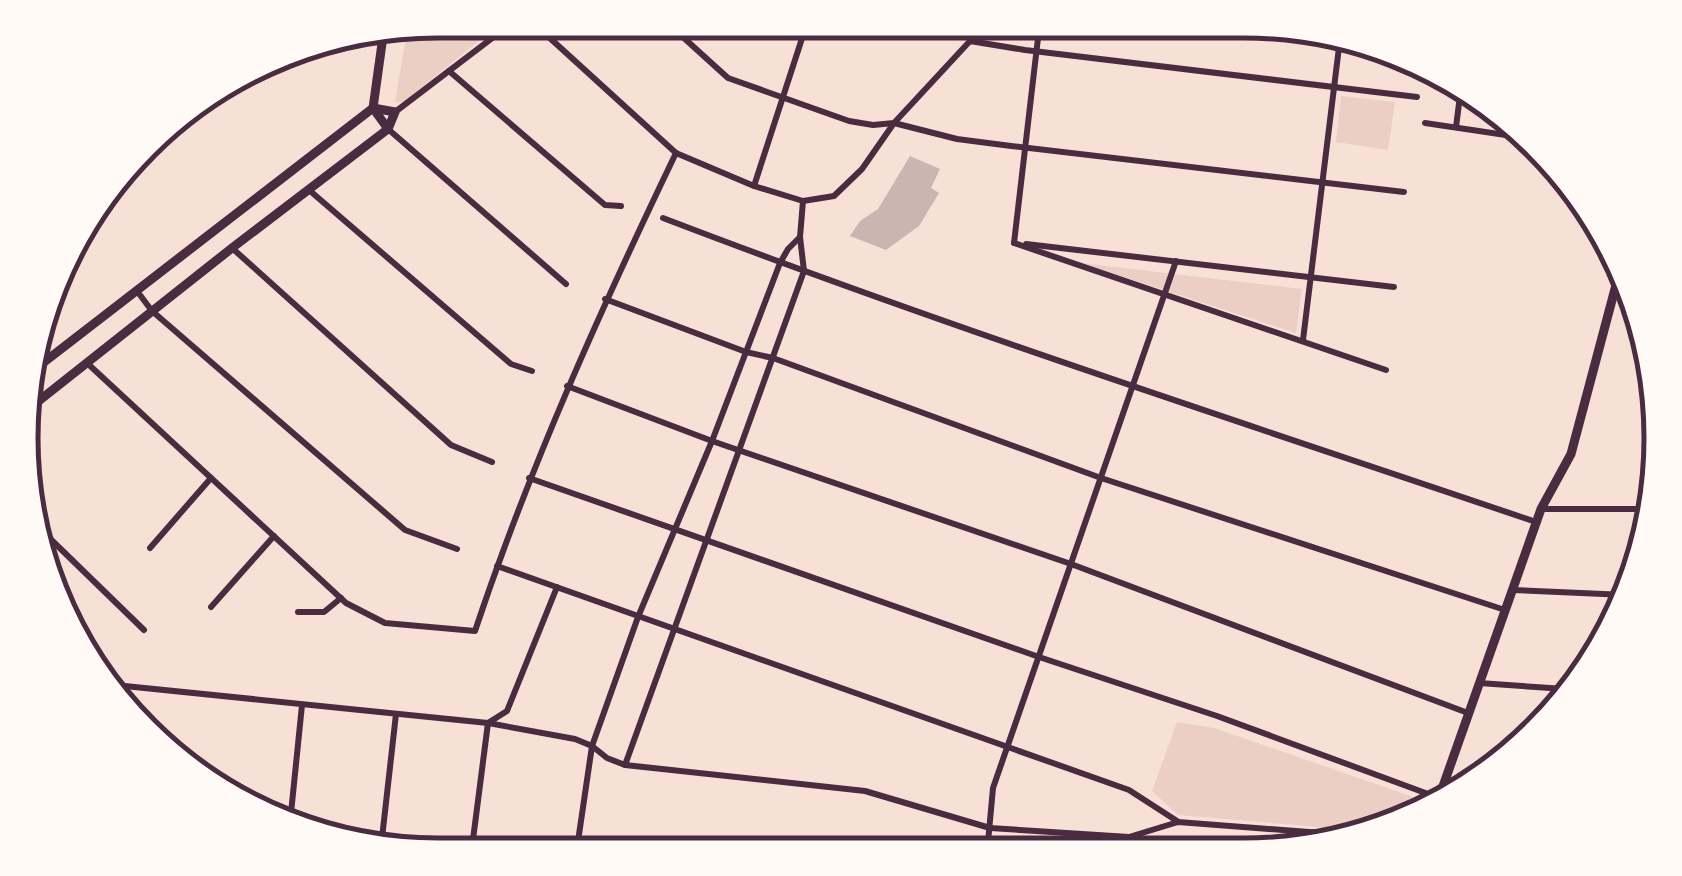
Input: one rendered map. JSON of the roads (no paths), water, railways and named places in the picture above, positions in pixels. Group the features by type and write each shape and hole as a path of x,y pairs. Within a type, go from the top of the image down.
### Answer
{"street":[{"path":"39,401 388,129 395,112 493,38"},
{"path":"550,38 676,153 754,186 803,201 834,196 862,169 894,123 970,42 1417,97"},
{"path":"684,38 728,78 848,121 894,123 958,140 1404,192"},
{"path":"754,186 802,38"},
{"path":"1014,243 1038,38"},
{"path":"382,42 373,108 388,129 566,284"},
{"path":"1303,340 1339,49"},
{"path":"449,72 605,205 621,206"},
{"path":"1456,127 1459,100"},
{"path":"45,360 373,108 395,112"},
{"path":"1425,123 1505,135"},
{"path":"87,363 341,598 385,624 475,630 529,478 567,386 676,153"},
{"path":"309,190 512,364 532,370"},
{"path":"625,764 804,271 800,237 803,201"},
{"path":"662,218 1133,386 1536,522"},
{"path":"578,838 592,746 638,617 712,441 780,263 800,237"},
{"path":"1014,243 1394,287"},
{"path":"1014,243 1386,370"},
{"path":"232,248 451,445 492,462"},
{"path":"989,838 993,788 1176,261"},
{"path":"1446,784 1536,522 1571,454 1615,289"},
{"path":"136,290 152,311 405,530 457,549"},
{"path":"606,300 1101,478 1505,610"},
{"path":"567,386 712,441 1071,564 1469,713"},
{"path":"150,548 211,478"},
{"path":"529,478 1217,716 1425,795"},
{"path":"1541,509 1638,509"},
{"path":"212,607 274,536"},
{"path":"50,539 144,630"},
{"path":"497,566 1129,790 1178,822"},
{"path":"472,838 488,723 507,711 558,587"},
{"path":"1512,590 1612,594"},
{"path":"298,612 324,612 341,598"},
{"path":"1480,683 1557,688"},
{"path":"124,686 488,723 575,738 625,764 865,791 990,828 1129,838 1178,822 1313,832"},
{"path":"291,810 302,704"},
{"path":"382,834 396,714"}]}
